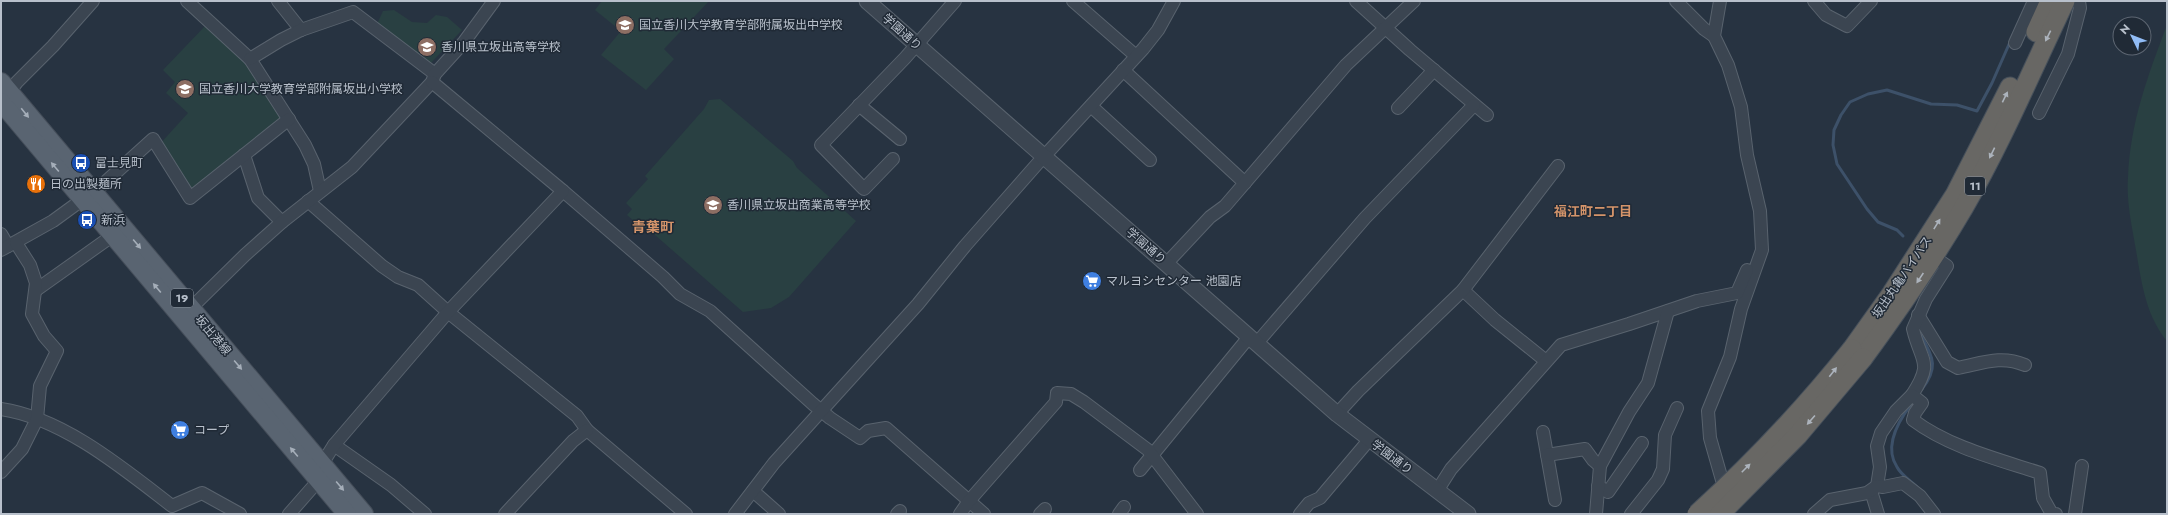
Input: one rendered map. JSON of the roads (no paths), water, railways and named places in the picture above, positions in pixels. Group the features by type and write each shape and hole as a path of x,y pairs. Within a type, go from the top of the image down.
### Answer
{"highway":[{"name":"坂出丸亀バイパス","path":"1697,514 1744,471 1857,353 1955,195 2050,1"},
{"name":"坂出丸亀バイパス","path":"1720,514 1798,435 1857,353 1934,257 1992,154 2065,1"}],"main road":[{"name":"坂出港線","path":"3,97 320,472 364,514"},
{"name":"坂出港線","path":"87,196 112,236 186,313"},
{"name":"坂出港線","path":"320,472 346,514"}],"street":[{"path":"3,97 92,1"},
{"path":"187,1 250,59 305,145 314,164 320,191"},
{"path":"278,1 301,30"},
{"path":"186,313 245,255 282,222 352,166 464,42 494,1"},
{"name":"学園通り","path":"867,1 1337,414 1468,514"},
{"path":"893,158 864,189 821,145 916,45 955,1"},
{"path":"1073,1 1136,56"},
{"path":"735,514 774,463 918,304 965,246 1043,157 1136,56 1158,30 1174,1"},
{"path":"1356,1 1487,115"},
{"path":"1166,264 1210,217 1225,206 1346,65 1414,1"},
{"path":"1676,1 1704,29 1714,36 1728,65 1741,107 1747,155 1760,211 1762,250 1741,309 1730,356 1708,411 1710,438 1732,514"},
{"path":"1714,36 1720,1"},
{"path":"1814,1 1826,15 1846,26 1871,1"},
{"path":"2015,43 2034,1"},
{"path":"2039,113 2068,54 2080,8 2079,1"},
{"path":"250,59 280,40 301,30 353,12 433,78 663,277 680,294 710,311 726,324 821,411 860,438 868,431 886,428 984,514"},
{"path":"1123,70 1245,183"},
{"path":"1398,108 1434,70"},
{"path":"859,105 900,139"},
{"path":"1140,470 1252,340 1365,218 1474,105"},
{"path":"1091,106 1150,160"},
{"path":"8,246 53,221 87,196 153,139 190,198 289,119"},
{"path":"244,155 258,198 282,222"},
{"path":"1337,414 1358,391 1463,290 1558,166"},
{"path":"289,514 320,472 334,444 448,312 563,191"},
{"path":"308,201 382,266 398,277 418,285 448,312 577,416 587,430 686,514"},
{"path":"1,234 8,246 30,265 36,290 32,314 44,336 57,350 40,386 37,419 22,449 1,472"},
{"path":"36,290 112,236"},
{"path":"1437,491 1450,469 1512,402 1561,345 1668,311 1697,300 1737,293 1754,254 1762,250"},
{"path":"1878,514 1874,489 1880,467 1877,446 1882,433 1896,411 1915,397 1923,378 1926,365 1914,329 1918,315 1947,266 1934,257"},
{"path":"1463,290 1495,320 1546,361"},
{"path":"1596,514 1600,466 1629,412 1648,383 1668,311"},
{"path":"1918,315 1947,362 1958,368 2001,359 2013,360 2025,366"},
{"path":"960,514 969,501 1056,402 1057,393 1071,394 1084,402 1152,455 1197,514"},
{"path":"1915,397 1922,402 1915,413 1913,420 1927,430 1989,456 2040,473 2043,498 2052,514 2056,514"},
{"path":"1631,514 1658,480 1663,469 1665,435 1677,408"},
{"path":"1,409 37,419 105,454 172,506 202,493 240,514"},
{"path":"505,514 573,440 587,430"},
{"path":"1543,432 1555,500"},
{"path":"1300,514 1309,503 1320,498 1370,440"},
{"path":"1598,486 1608,492 1642,443"},
{"path":"334,444 391,485 425,514"},
{"path":"1547,455 1585,449 1593,460 1600,466"},
{"path":"2075,514 2082,466"},
{"path":"1814,514 1830,500 1903,483 1920,496 1934,514"},
{"path":"753,491 779,514"}],"waterway":[{"path":"1903,236 1897,230 1878,222 1867,209 1837,164 1833,145 1834,130 1841,115 1850,102 1868,94 1887,90 1931,104 1957,105 1977,111 1992,83 2010,42"},
{"path":"1921,335 1929,350 1932,362 1931,375 1922,389"},
{"path":"1912,403 1902,417 1894,434 1892,451 1893,459 1899,470 1917,487"}],"place":[{"name":"国立香川大学教育学部附属坂出中学校","path":"625,25"},
{"name":"香川県立坂出高等学校","path":"427,47"},
{"name":"国立香川大学教育学部附属坂出小学校","path":"185,89"},
{"name":"富士見町","path":"81,163"},
{"name":"日の出製麺所","path":"36,184"},
{"name":"香川県立坂出商業高等学校","path":"713,205"},
{"name":"新浜","path":"87,220"},
{"name":"マルヨシセンター 池園店","path":"1092,281"},
{"name":"コープ","path":"180,430"}],"district":[{"name":"福江町二丁目","path":"1593,211"},
{"name":"青葉町","path":"653,227"}]}
